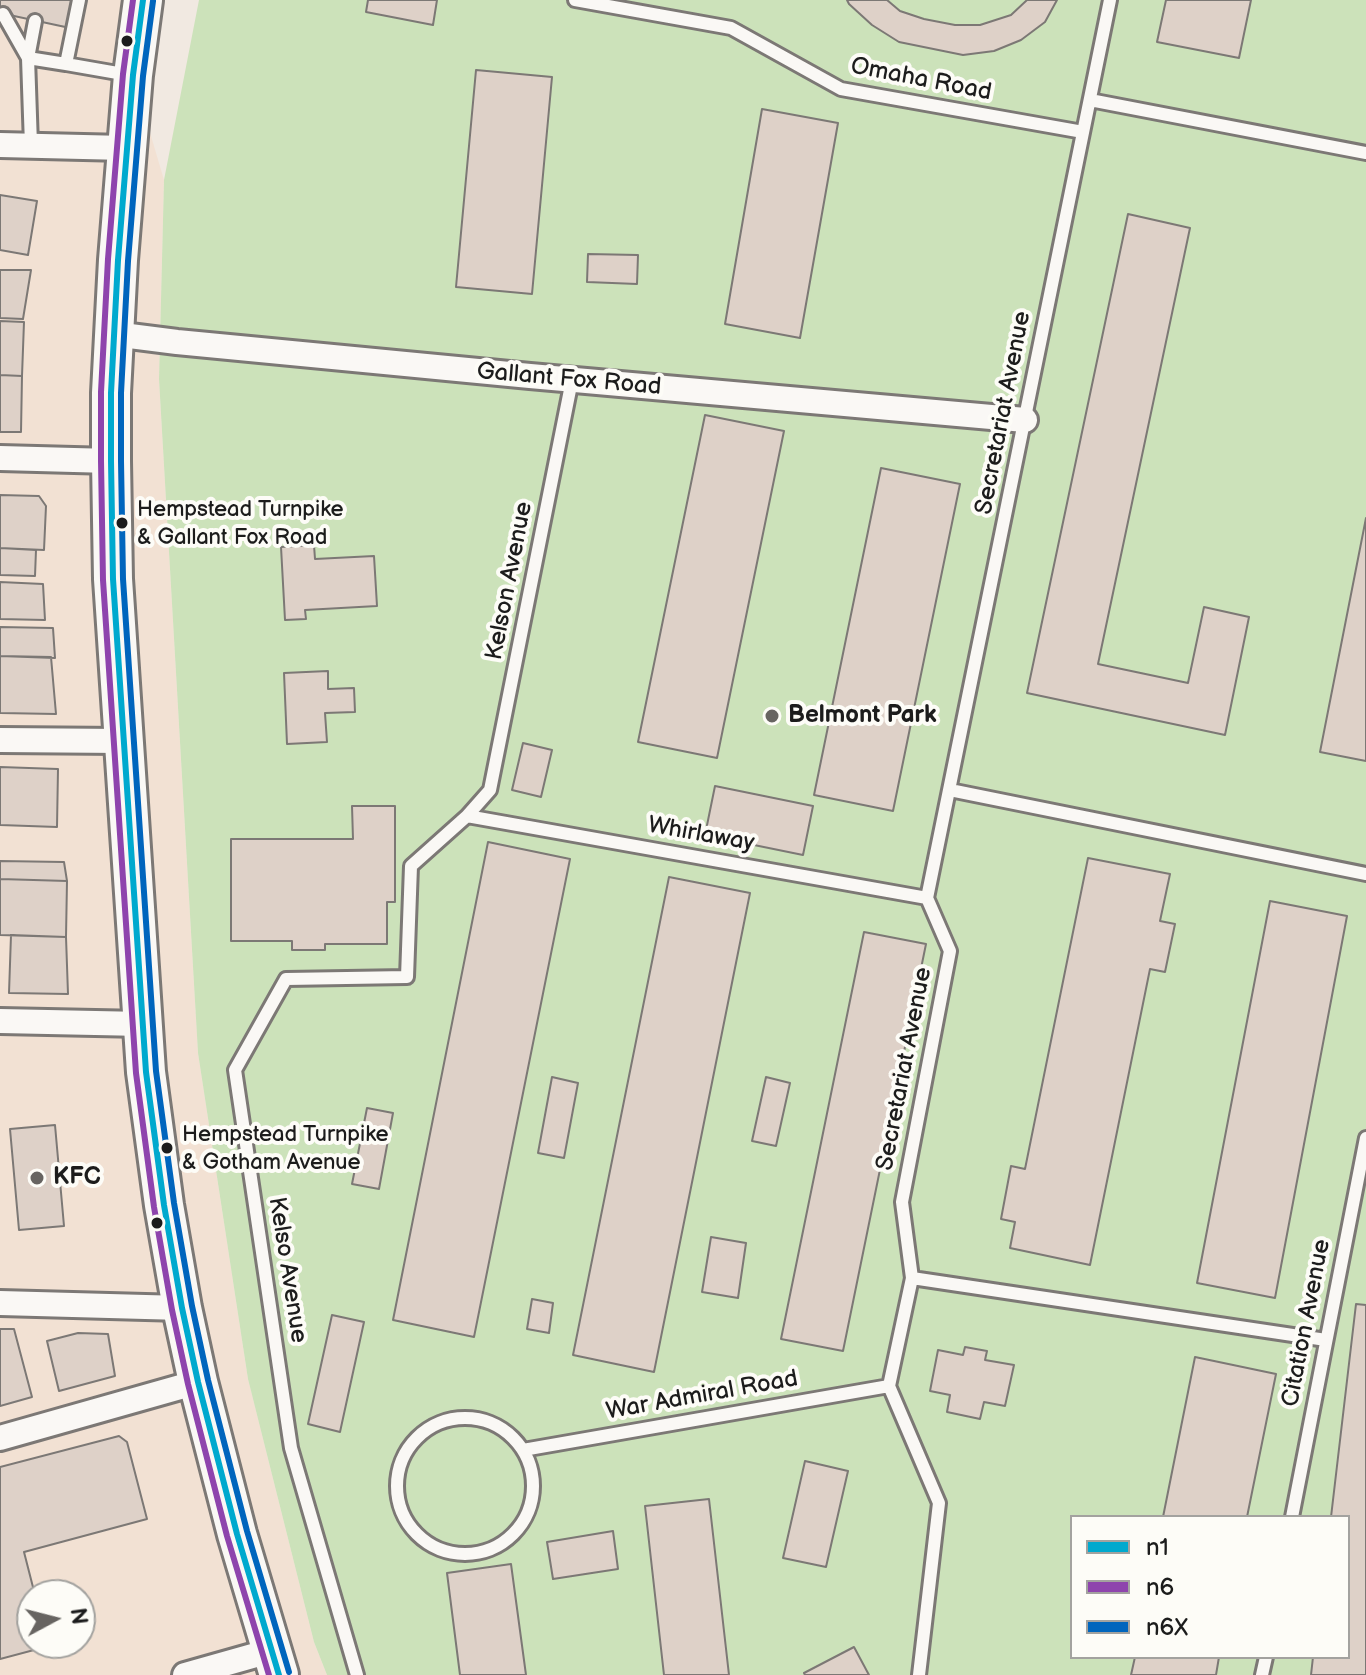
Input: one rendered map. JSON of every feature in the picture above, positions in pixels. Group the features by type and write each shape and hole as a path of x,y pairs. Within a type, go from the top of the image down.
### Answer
{"main road":[{"path":"143,0 125,148 111,393 113,579 143,1024 164,1205 182,1308 237,1534 274,1663"}],"street":[{"path":"0,145 125,148"},
{"name":"Gallant Fox Road","path":"114,334 572,380 1025,420"},
{"path":"0,458 111,461"},
{"path":"0,740 122,741"},
{"path":"0,1021 143,1024"},
{"path":"0,1303 182,1308"},
{"path":"0,1438 198,1382"},
{"path":"185,1675 274,1663"}],"lane":[{"path":"66,64 79,0"},
{"name":"Omaha Road","path":"575,0 731,28 841,89 1083,132"},
{"name":"Secretariat Avenue","path":"889,1386 912,1278 902,1202 950,951 927,898 1110,0"},
{"path":"3,14 28,58"},
{"path":"31,145 28,58 35,21"},
{"path":"28,58 133,75"},
{"path":"1090,100 1366,153"},
{"name":"Kelson Avenue","path":"490,790 572,380"},
{"name":"Kelso Avenue","path":"357,1675 291,1448 235,1070 286,979 407,977 411,866 467,816 490,790"},
{"path":"950,790 1366,874"},
{"name":"Whirlaway","path":"467,816 927,898"},
{"name":"Citation Avenue","path":"1292,1515 1366,1138"},
{"path":"912,1278 1326,1340"},
{"path":"889,1386 939,1503 919,1675"},
{"name":"War Admiral Road","path":"523,1450 889,1386"},
{"path":"467,1418 488,1422 507,1432 523,1450 532,1472 533,1495 526,1518 511,1537 491,1550 468,1555 445,1552 423,1541 409,1526 399,1506 396,1485 400,1464 410,1445 426,1430 445,1420 467,1418"}],"shaded area":[{"path":"0,0 143,0 133,75 164,180 159,379 198,1053 248,1379 314,1642 327,1675 0,1675"}],"green space":[{"name":"Belmont Park","path":"199,0 1366,0 1366,1675 327,1675 314,1642 248,1379 198,1053 159,379 164,180"}],"building":[{"path":"0,0 76,0 70,28 0,13"},
{"path":"368,0 437,0 433,25 366,12"},
{"path":"847,0 887,0 900,11 924,19 955,25 980,25 1011,15 1027,0 1057,0 1045,22 1021,40 994,51 963,55 899,42 872,25"},
{"path":"1166,0 1251,0 1239,58 1157,42"},
{"path":"476,70 552,77 532,294 456,287"},
{"path":"762,109 838,123 800,338 725,324"},
{"path":"0,195 37,201 28,255 0,250"},
{"path":"1128,214 1190,228 1098,664 1188,683 1204,607 1249,617 1225,735 1027,693"},
{"path":"588,254 638,255 637,284 587,282"},
{"path":"0,270 31,270 23,319 0,318"},
{"path":"0,321 24,322 22,376 0,375"},
{"path":"0,375 22,376 21,432 0,432"},
{"path":"705,415 784,431 717,758 638,742"},
{"path":"881,468 960,484 893,811 814,795"},
{"path":"0,495 39,496 46,506 44,550 0,548"},
{"path":"1366,518 1366,761 1320,752"},
{"path":"314,545 315,559 374,556 377,606 305,610 306,619 285,620 281,547"},
{"path":"0,548 36,550 35,576 0,575"},
{"path":"0,582 43,584 45,620 0,619"},
{"path":"0,627 53,628 55,658 0,656"},
{"path":"0,656 51,657 56,714 0,713"},
{"path":"328,671 328,689 354,688 355,712 325,713 327,742 287,744 284,673"},
{"path":"523,743 552,750 541,797 512,790"},
{"path":"0,767 58,769 57,827 0,825"},
{"path":"715,786 813,806 803,855 705,835"},
{"path":"352,806 395,806 395,902 387,902 387,944 325,944 325,950 292,950 292,941 231,941 231,839 353,839"},
{"path":"488,842 570,859 474,1337 393,1320"},
{"path":"1088,858 1170,874 1160,921 1175,924 1165,972 1150,969 1090,1265 1010,1248 1015,1222 1001,1219 1011,1166 1025,1169"},
{"path":"0,861 64,862 67,881 0,879"},
{"path":"669,877 750,893 654,1372 573,1355"},
{"path":"0,879 67,881 66,937 0,935"},
{"path":"1270,901 1347,916 1275,1298 1197,1283"},
{"path":"864,932 926,944 843,1351 781,1339"},
{"path":"11,935 66,937 68,994 9,993"},
{"path":"552,1077 578,1083 564,1158 538,1153"},
{"path":"766,1077 790,1083 776,1146 752,1141"},
{"path":"367,1108 393,1113 379,1189 352,1184"},
{"name":"KFC","path":"55,1125 64,1226 19,1230 10,1129"},
{"path":"711,1237 746,1243 738,1298 702,1292"},
{"path":"532,1299 553,1303 549,1333 527,1329"},
{"path":"1356,1304 1366,1305 1366,1675 1311,1675 1313,1659 1350,1659 1350,1515 1331,1515"},
{"path":"332,1315 364,1322 340,1432 308,1424"},
{"path":"0,1329 14,1329 32,1397 0,1406"},
{"path":"78,1333 108,1334 115,1376 59,1391 47,1341"},
{"path":"965,1347 987,1351 985,1360 1014,1365 1005,1406 984,1402 980,1419 947,1412 950,1395 930,1391 938,1350 963,1355"},
{"path":"1195,1357 1276,1374 1247,1515 1163,1515"},
{"path":"119,1436 127,1442 147,1519 24,1552 31,1579 16,1579 16,1655 0,1659 0,1467"},
{"path":"805,1461 848,1471 826,1567 783,1558"},
{"path":"709,1499 729,1675 664,1675 645,1506"},
{"path":"613,1531 618,1569 553,1579 547,1542"},
{"path":"511,1564 526,1675 460,1675 447,1573"},
{"path":"854,1647 869,1675 805,1675 804,1673"},
{"path":"1135,1659 1219,1659 1216,1675 1131,1675"}],"transit line":[{"name":"n6","path":"133,0 123,74 108,259 101,461 103,580 136,1073 154,1207 188,1384 227,1536 269,1675"},
{"name":"n1","path":"143,0 133,75 118,260 111,461 113,579 146,1072 164,1205 198,1382 237,1534 279,1675"},
{"name":"n6X","path":"153,1 143,76 128,261 121,461 123,579 156,1071 174,1203 208,1380 247,1531 289,1672"}],"place":[{"name":"Hempstead Turnpike & Gallant Fox Road","path":"122,523"},
{"name":"Belmont Park","path":"772,716"},
{"name":"Hempstead Turnpike & Gotham Avenue","path":"167,1148"},
{"name":"KFC","path":"37,1178"}]}
